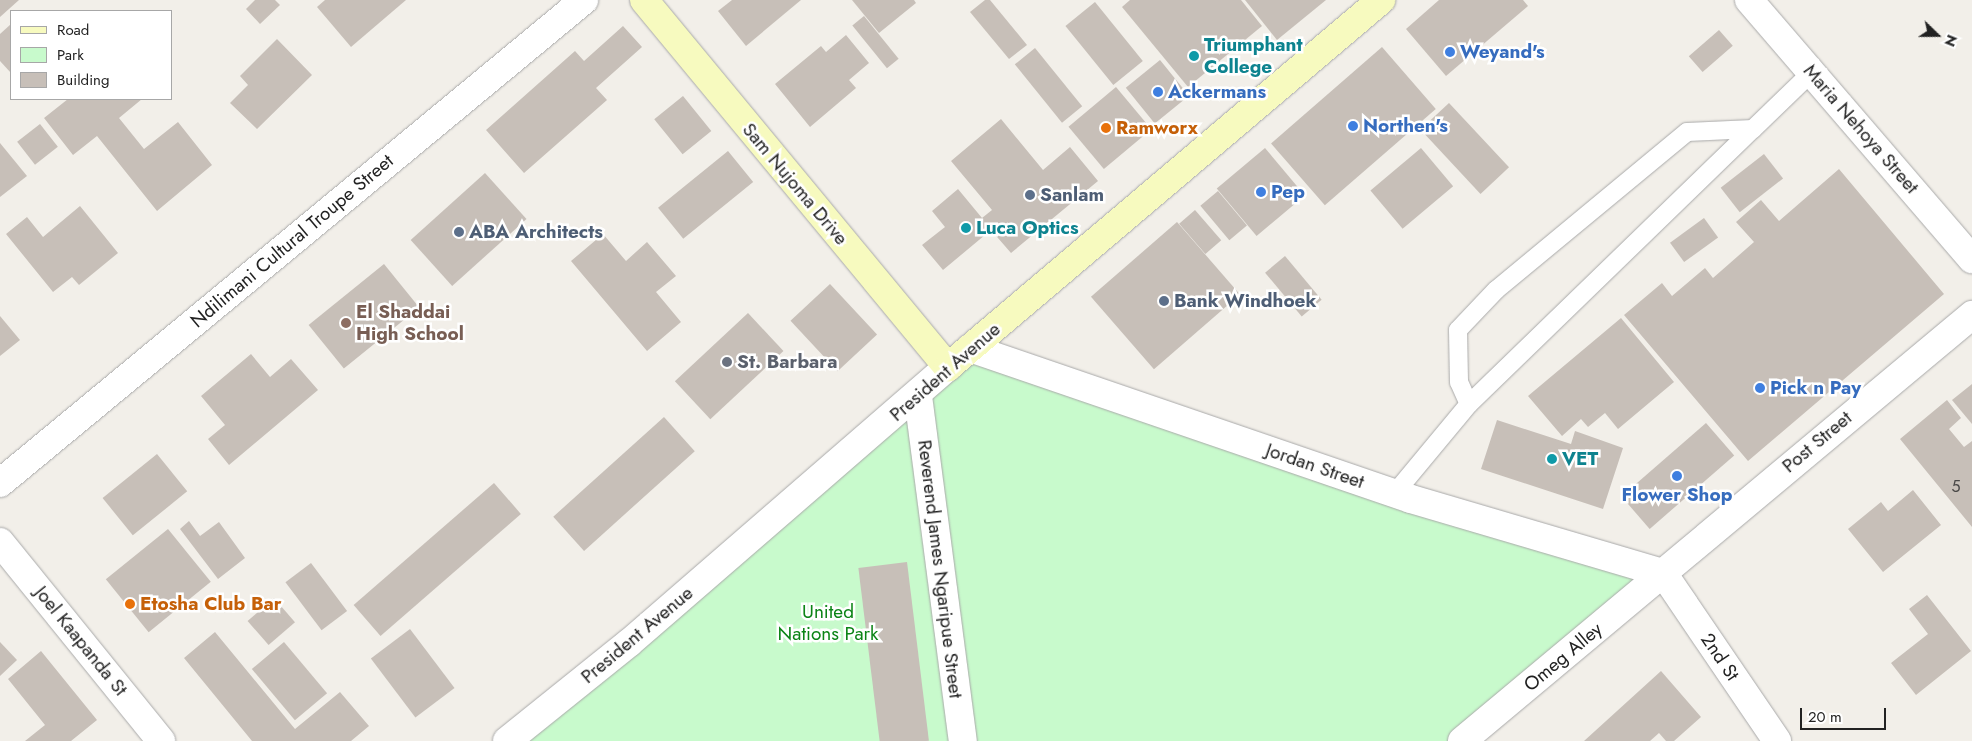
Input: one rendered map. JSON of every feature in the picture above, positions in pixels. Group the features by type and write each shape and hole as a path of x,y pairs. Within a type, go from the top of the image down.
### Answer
{"street":[{"name":"Ndilimani Cultural Troupe Street","path":"0,483 584,0"},
{"name":"Sam Nujoma Drive","path":"644,0 948,367"},
{"name":"President Avenue","path":"507,741 629,643 918,396 970,348 1381,0"},
{"name":"Maria Nehoya Street","path":"1749,0 1972,259"},
{"name":"Post Street","path":"1663,573 1972,315"},
{"name":"Jordan Street","path":"970,348 1395,493 1663,573"},
{"name":"Reverend James Ngaripue Street","path":"918,396 963,741"},
{"name":"Joel Kaapanda St","path":"0,542 161,741"},
{"name":"Omeg Alley","path":"1462,741 1663,573"},
{"name":"2nd St","path":"1663,573 1777,741"}],"lane":[{"path":"1395,493 1469,404 1812,72"},
{"path":"1469,404 1459,382 1458,330 1496,290 1686,132 1753,128"}],"green space":[{"name":"United Nations Park","path":"970,348 1663,573 1462,741 500,741"}],"building":[{"path":"0,0 19,0 0,17"},
{"path":"255,0 275,0 280,5 260,24 246,9"},
{"path":"325,0 406,0 351,47 317,7"},
{"path":"732,0 801,0 746,46 718,11"},
{"path":"852,0 914,0 916,3 879,33"},
{"path":"985,0 990,0 1027,45 1009,59 970,12"},
{"name":"Triumphant College","path":"1130,0 1241,0 1262,26 1188,87 1122,7"},
{"path":"1245,0 1326,0 1277,40"},
{"name":"Weyand's","path":"1439,0 1523,0 1528,6 1446,76 1406,29"},
{"path":"1095,2 1143,61 1113,85 1065,26"},
{"path":"864,16 899,59 887,68 852,25"},
{"path":"10,25 10,72 0,61 0,34"},
{"path":"623,26 642,47 596,88 607,100 524,173 486,130 575,51 584,61"},
{"path":"1719,30 1733,46 1703,72 1689,56"},
{"path":"846,35 869,63 849,80 856,88 810,127 775,84 821,46 826,52"},
{"path":"277,39 312,75 257,129 230,103 248,85 240,76"},
{"name":"Northen's","path":"1382,47 1436,109 1325,205 1271,143"},
{"path":"1035,48 1082,106 1062,123 1015,64"},
{"name":"Ackermans","path":"1160,60 1189,96 1155,123 1126,88"},
{"path":"1116,87 1151,129 1104,169 1069,127"},
{"path":"683,96 711,131 683,154 654,119"},
{"path":"67,100 141,100 119,118 144,149 178,122 212,165 157,211 97,136 73,155 44,118"},
{"path":"1449,103 1509,167 1480,194 1420,130"},
{"name":"Sanlam","path":"1001,119 1043,170 1070,147 1098,181 1011,253 991,230 943,270 922,245 945,227 932,211 958,189 982,218 992,210 951,161"},
{"path":"40,124 58,147 35,165 17,142"},
{"path":"0,143 27,176 0,197"},
{"name":"Pep","path":"1265,148 1305,195 1257,236 1217,188"},
{"path":"1421,148 1453,186 1403,229 1370,190"},
{"path":"728,151 753,182 683,239 658,208"},
{"path":"1764,154 1783,178 1740,212 1721,188"},
{"name":"Pick n Pay","path":"1839,169 1944,294 1748,461 1624,315 1662,283 1672,296 1705,268 1713,278 1754,242 1736,222 1761,200 1779,221"},
{"path":"485,173 526,219 452,286 411,240"},
{"path":"1218,191 1247,225 1229,240 1200,206"},
{"path":"80,206 118,253 79,285 72,277 53,292 6,234 27,217 43,237"},
{"path":"1195,210 1221,240 1205,254 1179,224"},
{"path":"1704,218 1718,237 1684,262 1670,243"},
{"name":"Bank Windhoek","path":"1177,222 1240,294 1154,369 1091,297"},
{"path":"603,234 626,261 647,242 676,276 656,292 681,322 647,351 571,261"},
{"path":"1285,256 1322,300 1302,316 1265,273"},
{"path":"384,264 419,308 344,369 309,325"},
{"path":"830,284 877,334 838,371 791,321"},
{"path":"748,313 783,351 710,419 675,381"},
{"path":"0,316 20,340 0,356"},
{"path":"1621,318 1674,382 1618,429 1605,413 1588,427 1581,419 1562,436 1528,396"},
{"path":"251,354 270,377 291,359 318,390 229,465 208,439 225,425 201,396"},
{"path":"1972,384 1972,424 1952,400"},
{"path":"1947,400 1961,418 1949,429 1964,447 1972,441 1972,527 1900,439"},
{"path":"664,417 695,451 584,551 553,517"},
{"name":"VET","path":"1497,420 1571,444 1575,431 1623,448 1603,509 1481,469"},
{"name":"Flower Shop","path":"1706,423 1734,455 1650,529 1621,496"},
{"path":"157,454 187,491 133,535 103,498"},
{"path":"494,483 521,514 381,636 354,605"},
{"path":"1913,490 1941,525 1883,572 1848,529 1881,502 1888,511"},
{"path":"189,521 200,536 219,522 245,558 218,579 180,529"},
{"path":"168,529 211,582 149,632 106,579"},
{"path":"907,562 929,741 880,741 858,568"},
{"path":"311,563 347,611 322,630 285,582"},
{"path":"1927,595 1971,651 1916,695 1891,663 1928,634 1909,609"},
{"path":"274,598 295,622 269,645 248,621"},
{"path":"410,629 455,688 415,718 371,658"},
{"path":"215,632 295,729 340,692 369,726 351,741 252,741 184,658"},
{"path":"0,642 17,660 0,676"},
{"path":"284,642 327,693 295,720 252,669"},
{"path":"41,651 97,720 71,741 25,741 45,725 8,679"},
{"path":"1661,671 1701,717 1674,741 1666,741 1659,733 1650,741 1584,741"}],"place":[{"name":"Weyand's","path":"1450,52"},
{"name":"Triumphant College","path":"1194,56"},
{"name":"Ackermans","path":"1158,92"},
{"name":"Northen's","path":"1353,126"},
{"name":"Ramworx","path":"1106,128"},
{"name":"Pep","path":"1261,192"},
{"name":"Sanlam","path":"1030,195"},
{"name":"Luca Optics","path":"966,228"},
{"name":"ABA Architects","path":"459,232"},
{"name":"Bank Windhoek","path":"1164,301"},
{"name":"El Shaddai High School","path":"346,323"},
{"name":"St. Barbara","path":"727,362"},
{"name":"Pick n Pay","path":"1760,388"},
{"name":"VET","path":"1552,459"},
{"name":"Flower Shop","path":"1677,476"},
{"name":"Etosha Club Bar","path":"130,604"}]}
